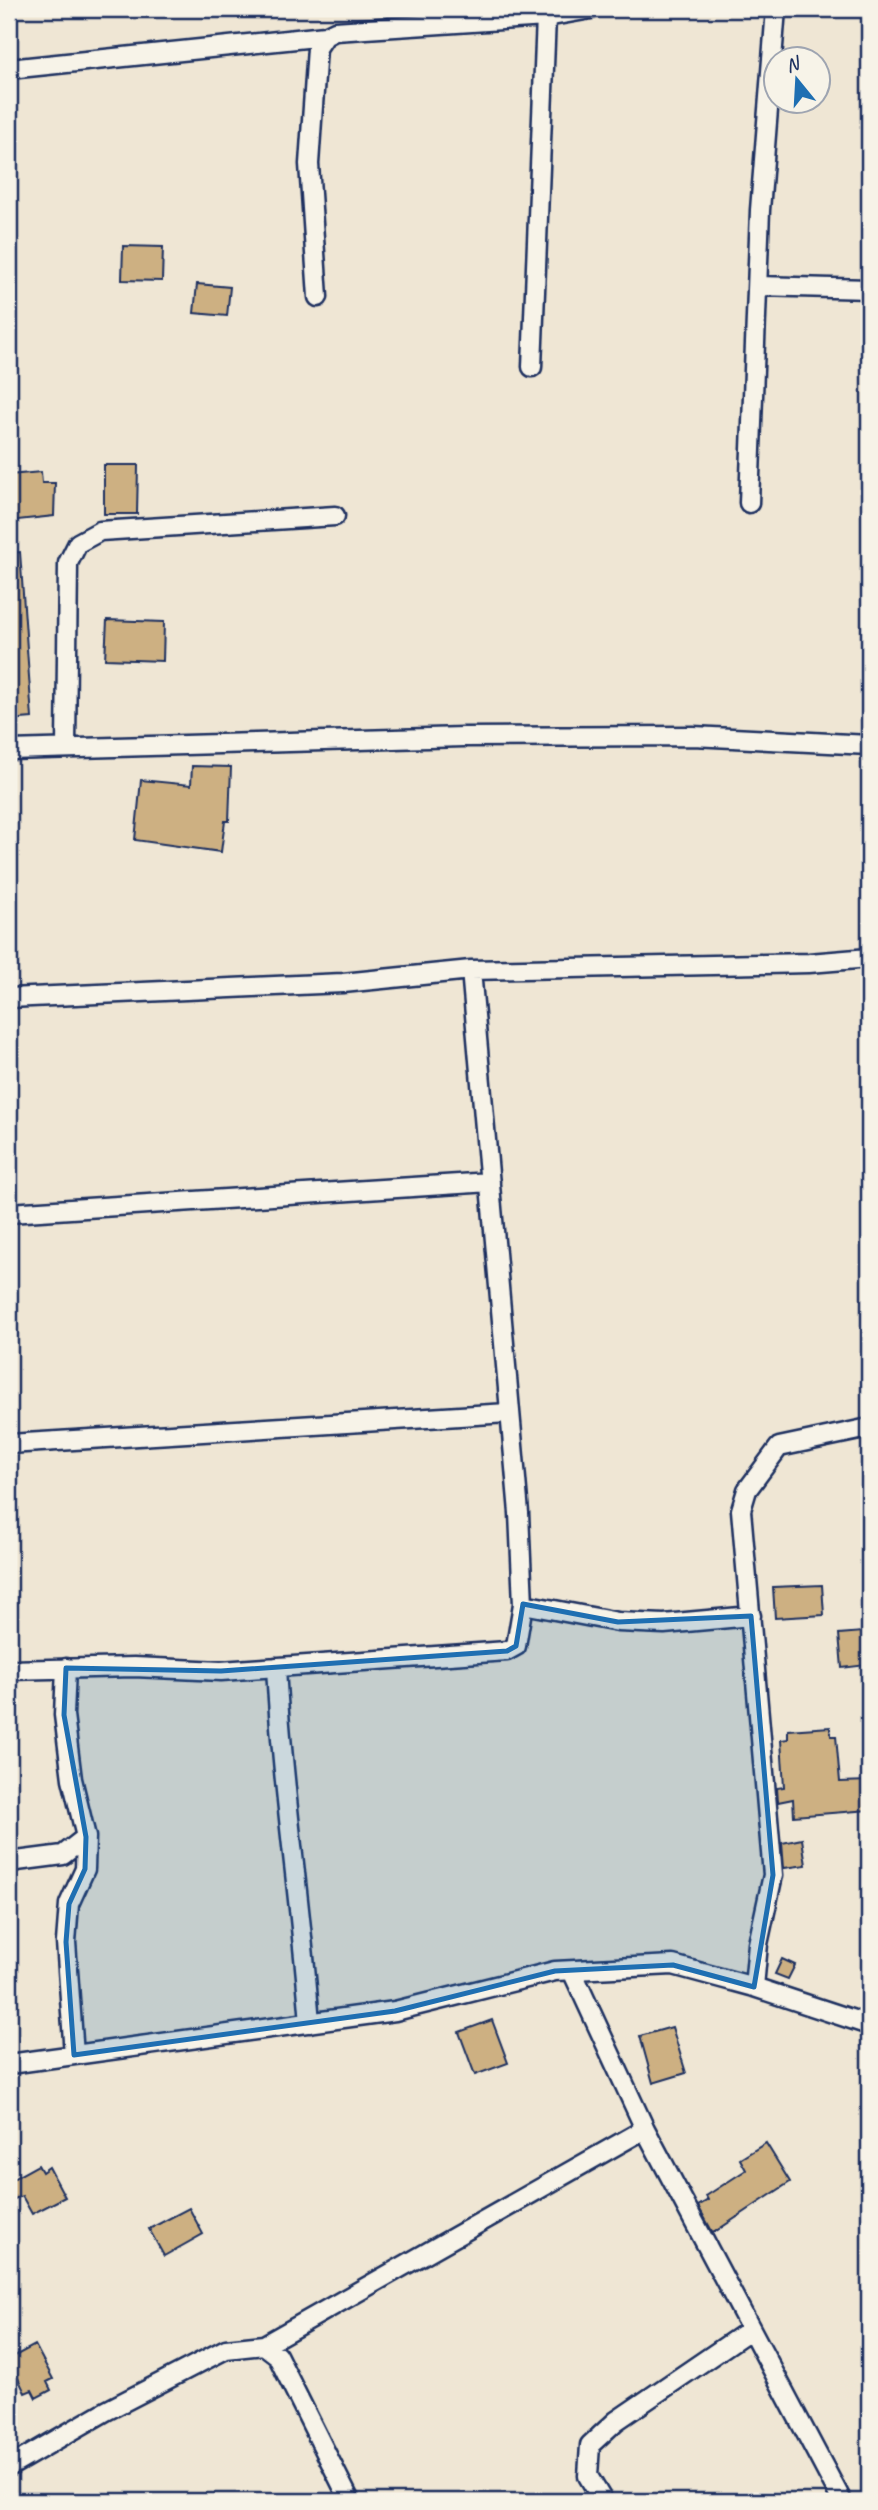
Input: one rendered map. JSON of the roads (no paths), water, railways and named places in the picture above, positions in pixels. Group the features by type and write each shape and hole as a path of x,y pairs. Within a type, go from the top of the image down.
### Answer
{"street":[{"path":"9,69 325,36 335,31 546,17 591,9"},
{"path":"750,503 763,162 776,9"},
{"path":"532,367 546,17"},
{"path":"318,296 309,164 317,48 325,36"},
{"path":"758,286 869,289"},
{"path":"66,747 68,563 78,543 100,531 335,516"},
{"path":"9,750 463,737 679,736 869,746"},
{"path":"9,998 343,983 471,970 809,963 869,958"},
{"path":"9,1670 66,1668 221,1671 507,1651 516,1646 523,1604 519,1513 508,1413 471,970"},
{"path":"9,1213 489,1182"},
{"path":"9,1444 508,1413"},
{"path":"754,1987 758,1944 773,1875 741,1510 747,1490 779,1447 869,1428"},
{"path":"523,1604 618,1622 664,1624 751,1616"},
{"path":"276,1667 280,1735 302,1920 310,2023"},
{"path":"66,1668 64,1715 72,1779 86,1837 85,1869 69,1905 66,1942 74,2055"},
{"path":"9,1863 63,1855 86,1837"},
{"path":"9,2064 395,2011 555,1971 673,1965 754,1987 869,2025"},
{"path":"572,1970 645,2129 842,2501"},
{"path":"9,2466 106,2411 226,2349 264,2345 645,2129"},
{"path":"603,2501 588,2476 590,2445 616,2421 751,2329"},
{"path":"264,2345 277,2355 350,2501"}]}
